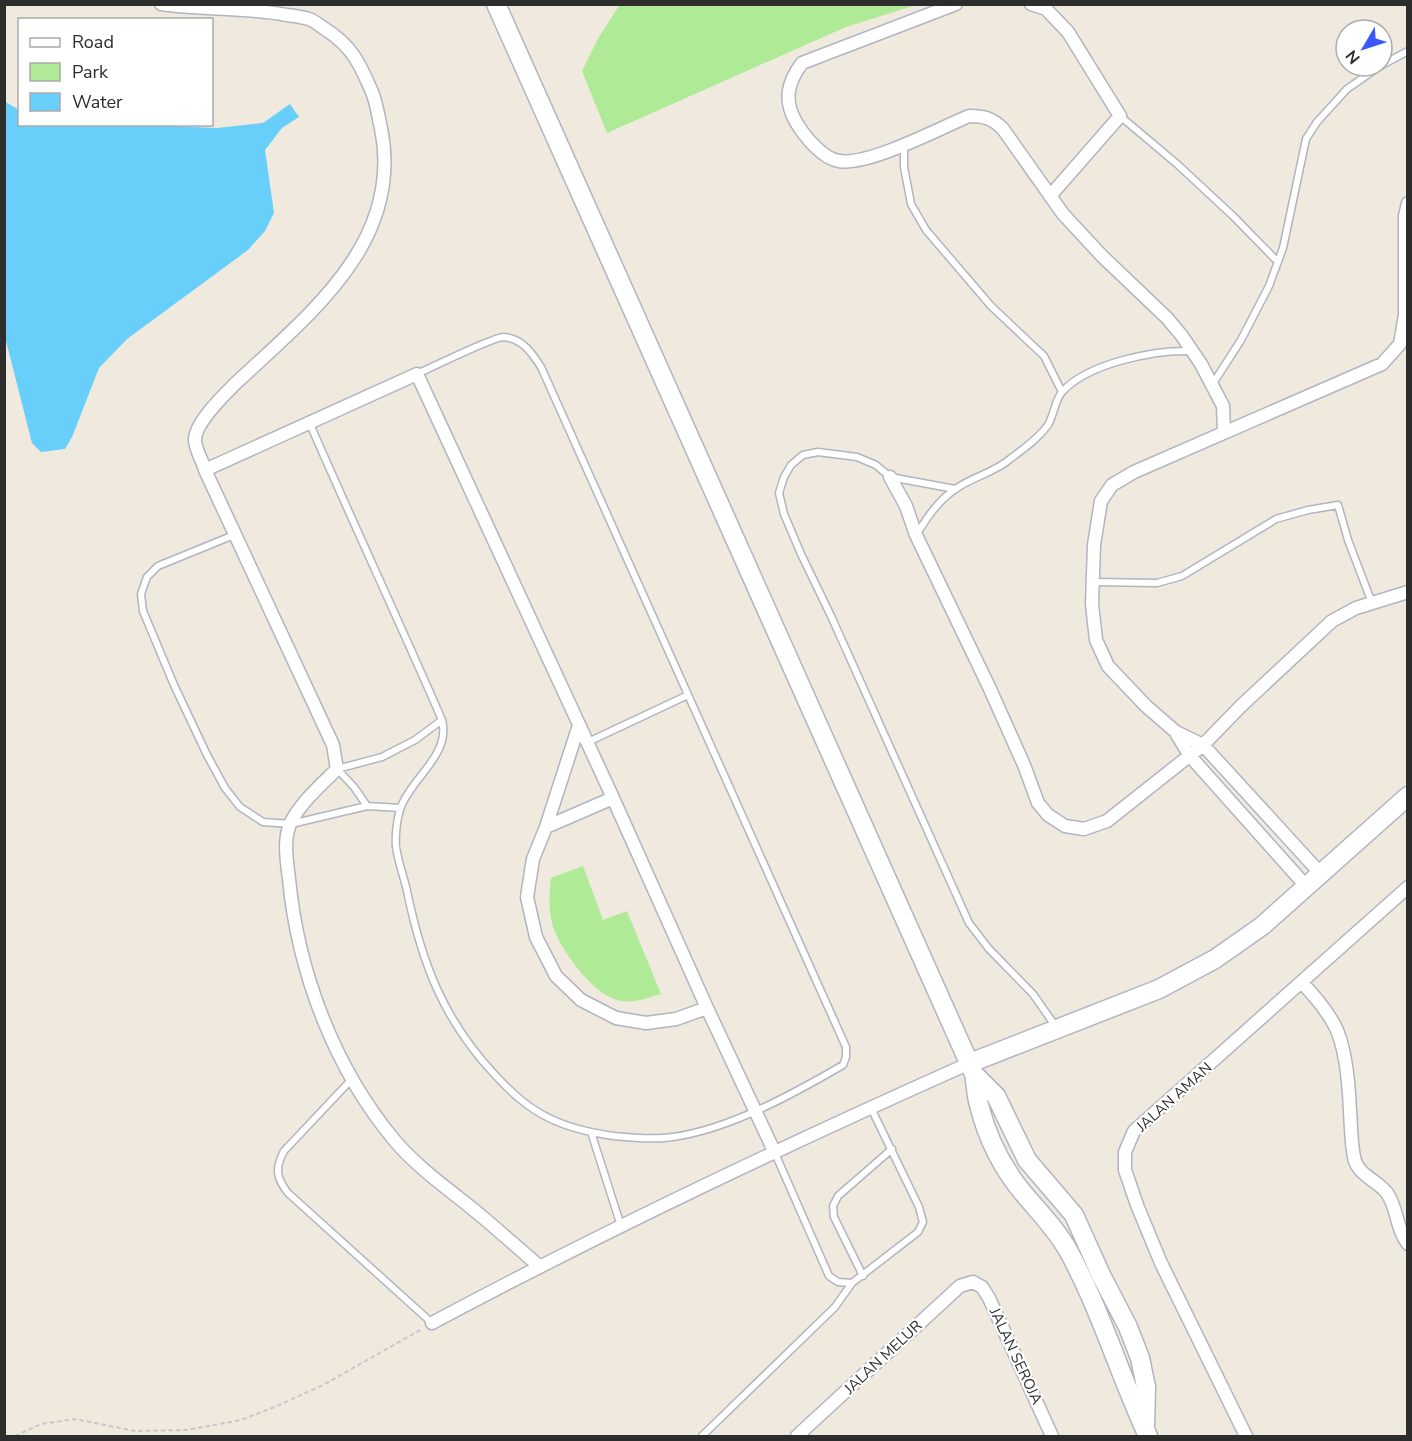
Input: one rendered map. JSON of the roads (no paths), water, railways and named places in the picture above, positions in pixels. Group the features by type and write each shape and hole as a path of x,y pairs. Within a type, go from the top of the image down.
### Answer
{"street":[{"path":"160,4 185,8 271,8 310,19 342,40 359,62 375,101 384,143 383,186 373,224 364,244 351,266 293,329 221,398 201,425 195,440 205,470 234,535 333,745 337,769 309,799 291,824 287,836 286,857 293,918 308,975 332,1040 351,1080 395,1141 423,1169 539,1266"},
{"path":"496,4 866,827 972,1069 978,1105 1001,1161 1093,1280 1115,1301 1128,1328 1140,1358 1146,1387 1146,1432"},
{"path":"956,4 823,53 802,63 792,77 789,91 792,115 801,132 820,151 839,162 860,160 879,154 969,116 982,116 993,120 1003,129 1062,214 1101,256 1167,318 1192,351 1223,406 1224,433"},
{"path":"1031,4 1046,9 1068,32 1120,116 1050,196"},
{"path":"1321,874 1203,746 1176,732 1146,706 1108,666 1096,640 1092,603 1094,545 1101,501 1112,485 1134,472 1382,364 1400,344 1406,312 1405,216 1407,202"},
{"path":"205,470 417,374 774,1151"},
{"path":"890,477 906,506 916,535 995,700 1038,803 1048,815 1065,826 1084,829 1107,821 1203,746 1241,706 1332,621 1356,608 1407,592"},
{"path":"579,725 546,827 533,859 527,897 536,937 556,976 580,1000 616,1018 646,1023 676,1019 707,1008"},
{"path":"1176,732 1190,756 1306,886"},
{"path":"432,1323 539,1266 774,1151 871,1107 972,1069 1058,1029 1159,989 1215,959 1262,926 1407,796"},
{"path":"546,827 613,798"},
{"name":"JALAN AMAN","path":"1246,1437 1161,1263 1125,1170 1125,1152 1134,1131 1407,887"},
{"path":"1301,982 1327,1013 1335,1027 1341,1046 1350,1102 1354,1160 1360,1170 1368,1178 1380,1184 1388,1195 1407,1244"},
{"path":"972,1069 996,1096 1028,1160 1074,1215 1093,1280 1098,1310 1118,1368 1146,1432"},
{"name":"JALAN MELUR","path":"797,1437 960,1286 973,1282"},
{"name":"JALAN SEROJA","path":"973,1282 982,1287 989,1298 1052,1437"}],"lane":[{"path":"1212,385 1240,340 1269,286 1283,248 1306,139 1317,122 1347,89 1363,78"},
{"path":"1120,116 1177,164 1278,262"},
{"path":"904,144 904,167 911,204 926,230 992,306 1044,356 1062,392"},
{"path":"310,424 442,720 444,729 442,743 435,756 413,783 400,808 396,847 422,949 437,989 456,1026 484,1063 516,1097 549,1118 591,1132 627,1137 672,1137 708,1130 754,1111 843,1065 846,1047 541,367 530,350 518,341 501,337 417,374"},
{"path":"916,535 933,509 955,489 1006,463 1034,440 1048,424 1062,392 1080,379 1111,363 1159,352 1192,351"},
{"path":"955,489 890,477 876,465 857,457 818,452 803,455 791,465 778,494 801,554 969,923 989,949 1033,994 1058,1029"},
{"path":"1093,582 1157,583 1182,576 1212,560 1276,519 1338,505 1348,540 1372,603"},
{"path":"234,535 158,566 147,577 141,594 143,611 174,685 225,788 240,807 263,822 291,824 367,806 400,808"},
{"path":"587,742 688,695"},
{"path":"367,806 354,787 337,769 382,757 415,740 442,720"},
{"path":"351,1080 284,1151 278,1162 277,1172 280,1182 432,1323"},
{"path":"702,1437 835,1307 852,1283 918,1232 923,1222 919,1207 871,1107"},
{"path":"591,1132 621,1226"},
{"path":"863,1276 834,1217 833,1206 838,1196 892,1149"},
{"path":"774,1151 829,1276 838,1282 852,1283"}],"water":[{"path":"4,101 18,109 18,126 217,128 263,123 290,104 299,117 282,128 265,150 274,213 265,231 248,250 127,339 99,368 72,437 65,449 41,452 32,443 5,337"}]}
